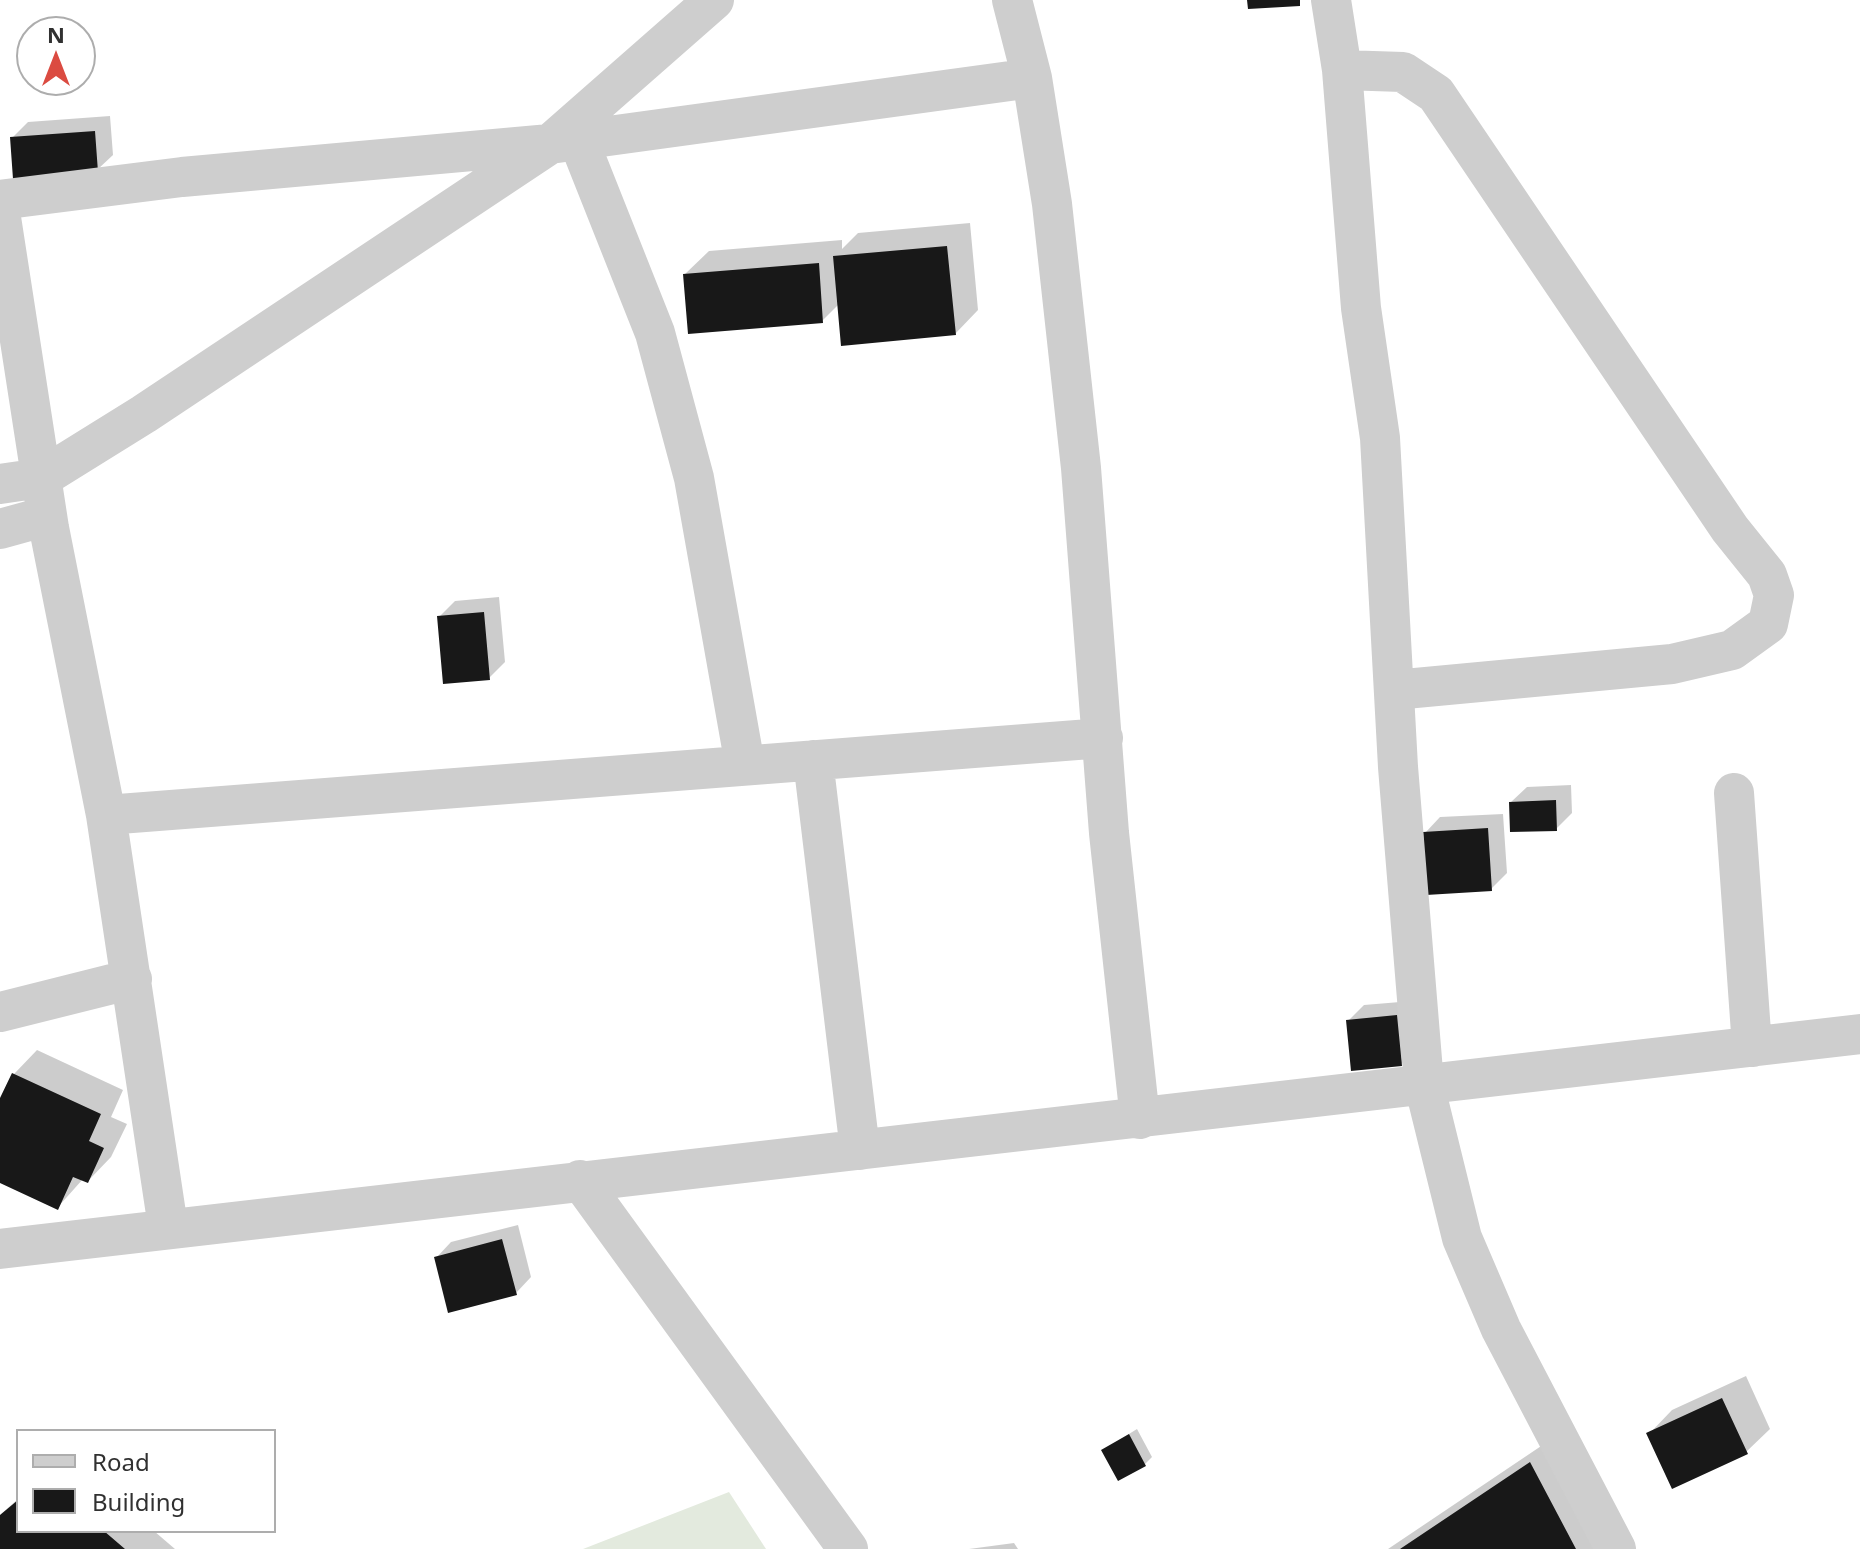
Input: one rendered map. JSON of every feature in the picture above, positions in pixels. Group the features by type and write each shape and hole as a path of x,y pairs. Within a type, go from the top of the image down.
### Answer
{"street":[{"path":"0,529 44,497 144,414 564,142 714,0"},
{"path":"1012,0 1032,78 1052,204 1081,468 1109,833 1140,1119"},
{"path":"1331,0 1342,70 1361,308 1380,438 1394,690 1424,1084 1462,1238 1501,1329 1616,1549"},
{"path":"1342,70 1403,72 1436,94 1730,529 1767,575 1774,595 1768,624 1732,650 1672,664 1394,690"},
{"path":"0,200 182,177 564,142 1032,78"},
{"path":"564,142 659,347 694,478 745,765"},
{"path":"0,211 44,497 106,815 168,1227"},
{"path":"0,484 44,497"},
{"path":"106,815 1103,738"},
{"path":"813,760 860,1150"},
{"path":"1734,793 1752,1047"},
{"path":"0,1012 132,979"},
{"path":"0,1249 168,1227 1140,1119 1860,1034"},
{"path":"580,1180 848,1549"}],"shaded area":[{"path":"729,1492 766,1549 583,1549"}],"building":[{"path":"1247,0 1300,0 1300,6 1248,9"},
{"path":"95,131 98,172 13,179 10,137"},
{"path":"947,246 956,335 841,346 833,256"},
{"path":"819,263 823,323 688,334 683,274"},
{"path":"484,612 490,680 443,684 437,616"},
{"path":"1556,800 1557,831 1510,832 1509,802"},
{"path":"1488,828 1492,891 1426,895 1423,832"},
{"path":"1397,1015 1402,1066 1351,1071 1346,1020"},
{"path":"12,1073 101,1114 89,1141 104,1148 88,1183 73,1177 58,1210 0,1183 0,1098"},
{"path":"502,1239 517,1295 448,1313 434,1257"},
{"path":"1722,1398 1748,1454 1672,1489 1646,1433"},
{"path":"1129,1434 1146,1466 1118,1481 1101,1450"},
{"path":"1530,1462 1576,1549 1400,1549"},
{"path":"16,1502 16,1533 106,1533 125,1549 0,1549 0,1515"}]}
